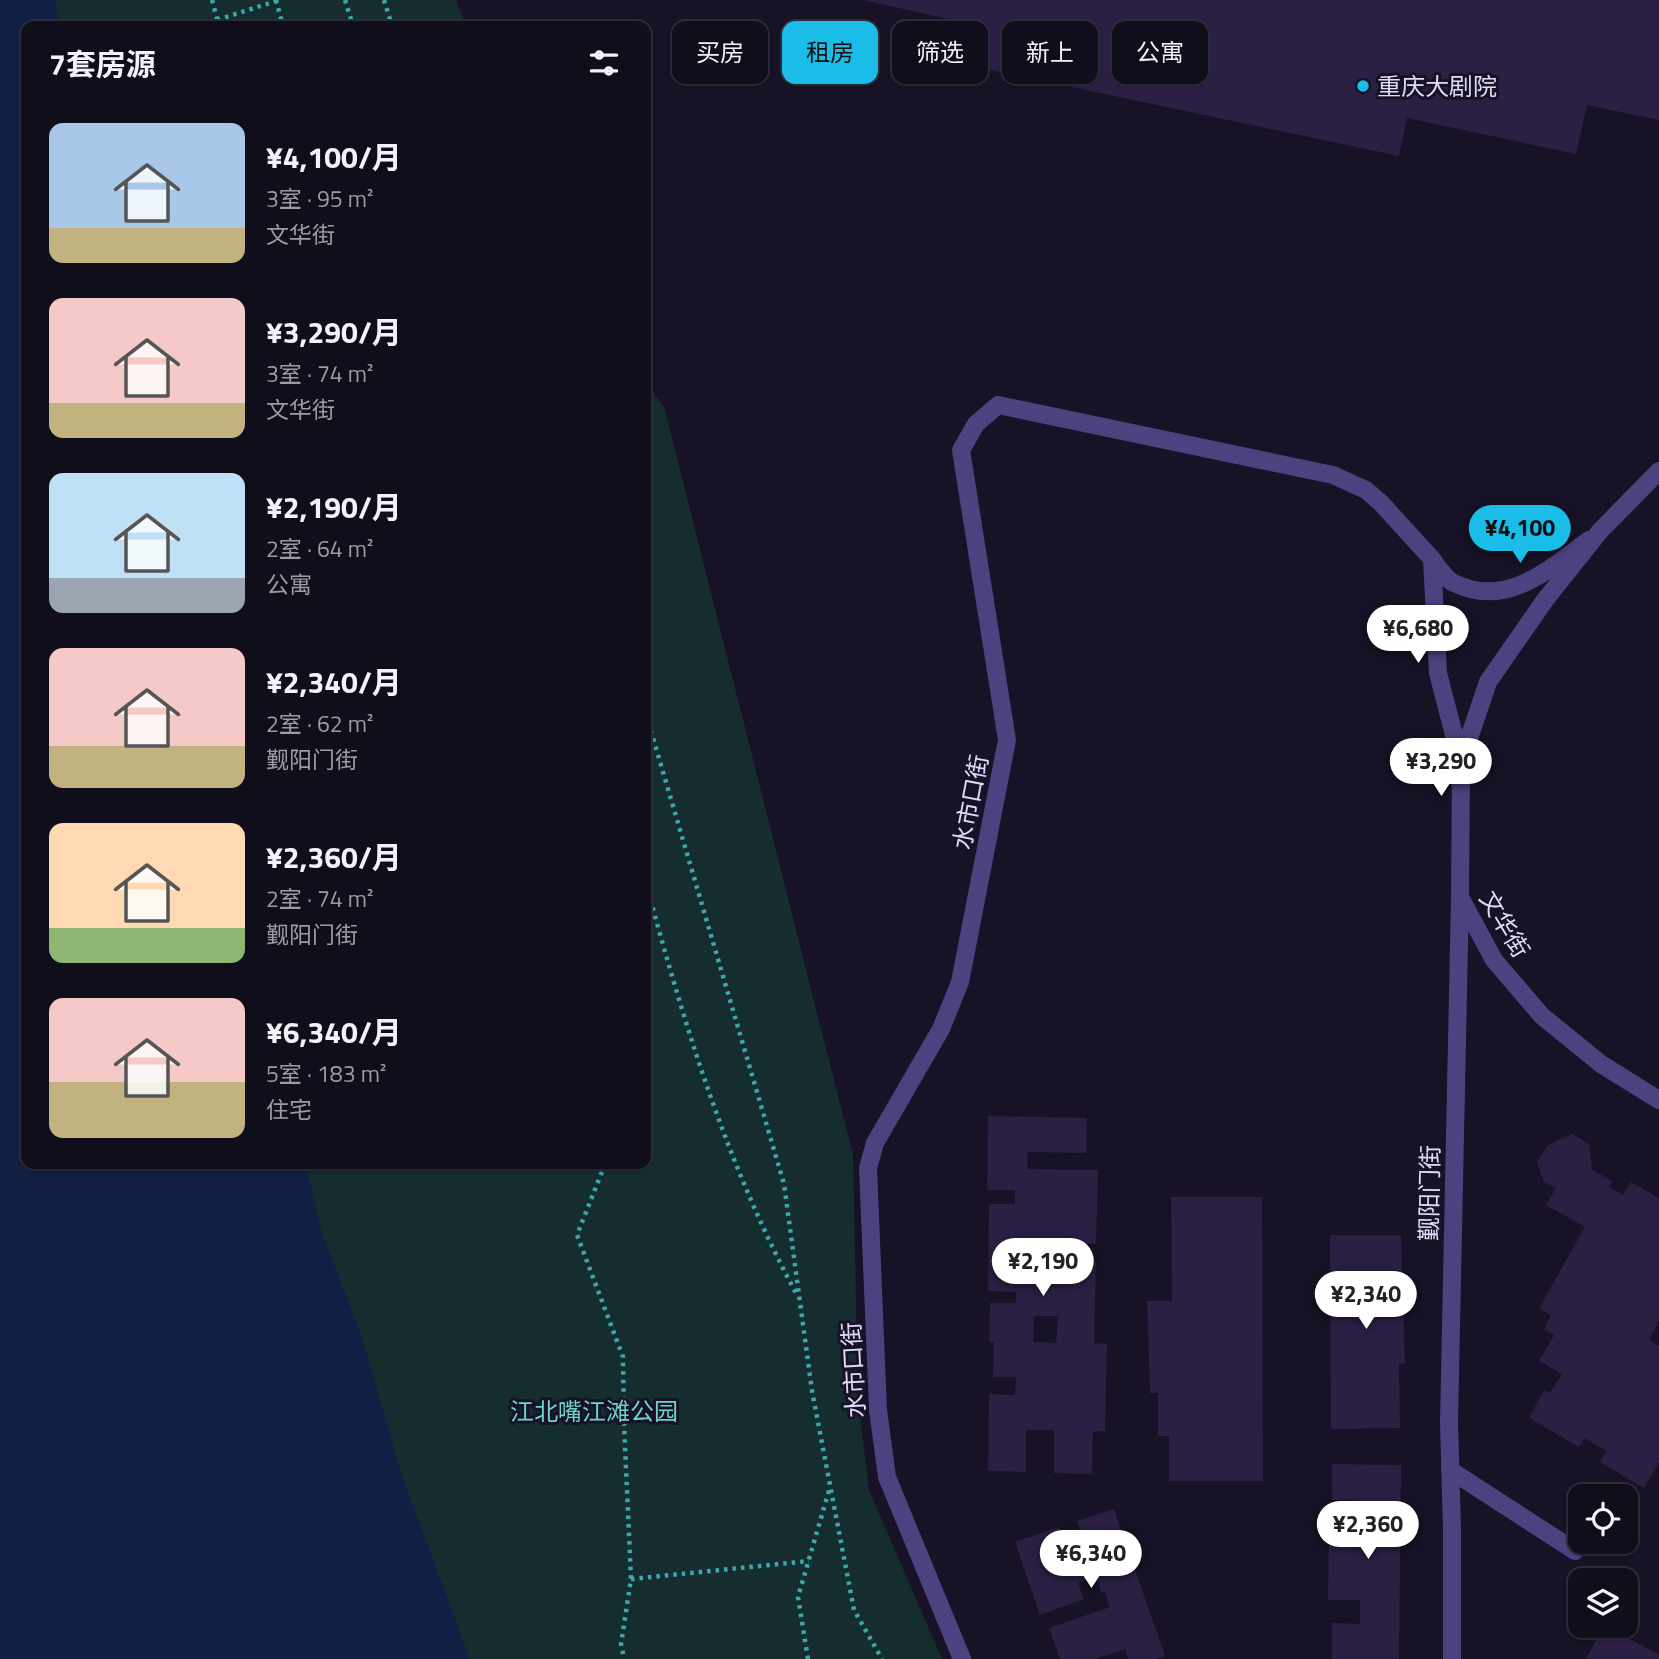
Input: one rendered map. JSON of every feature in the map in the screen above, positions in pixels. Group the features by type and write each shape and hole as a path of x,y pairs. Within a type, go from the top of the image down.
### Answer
{"street":[{"name":"水市口街","path":"962,1659 887,1477 878,1410 868,1168 875,1143 941,1029 960,982 1007,740 961,450 976,424 998,405 1334,475 1366,490 1432,559"},
{"name":"文华街","path":"1659,471 1600,531 1545,600 1488,682 1461,762 1460,897 1494,960 1542,1016 1601,1064 1659,1100"},
{"path":"1432,559 1451,582 1478,590 1505,590 1535,580 1600,531"},
{"path":"1432,559 1438,673 1461,762"},
{"name":"觐阳门街","path":"1452,1659 1449,1423 1460,897"},
{"path":"1450,1469 1568,1546"}],"path":[{"path":"212,0 217,21"},
{"path":"223,21 277,0 282,21"},
{"path":"345,0 351,21"},
{"path":"384,0 390,21"},
{"path":"651,731 784,1184 812,1391 853,1610 882,1659"},
{"path":"651,902 670,975 707,1091 769,1242 799,1298"},
{"path":"603,1169 577,1235 623,1357 631,1579 621,1644 624,1659"},
{"path":"808,1659 798,1597 830,1486"},
{"path":"631,1579 808,1561"}],"green space":[{"path":"35,0 456,0 464,21 33,21"},
{"name":"江北嘴江滩公园","path":"651,390 664,407 853,1155 858,1401 869,1490 942,1659 411,1659 295,1169 651,1169"}],"water":[{"path":"0,0 55,0 60,21 21,21 21,1169 307,1169 323,1236 361,1334 402,1476 470,1659 0,1659"}],"building":[{"name":"重庆大剧院","path":"863,0 1659,0 1659,120 1587,105 1576,154 1407,118 1399,156 1057,84 1098,84 1098,21 1002,21 1002,72 988,69 988,21 958,21"},
{"path":"988,1116 1087,1118 1086,1153 1028,1152 1027,1169 1098,1170 1096,1244 1035,1243 1035,1254 1031,1255 1031,1279 1059,1280 1059,1261 1096,1262 1094,1343 1107,1344 1105,1431 1093,1432 1092,1474 1054,1473 1054,1430 1026,1430 1026,1472 988,1471 989,1394 1015,1395 1016,1377 993,1377 994,1342 989,1342 990,1303 1016,1303 1016,1292 988,1291 989,1204 1015,1204 1015,1190 987,1190","holes":["1034,1316 1058,1316 1056,1343 1033,1342"]},
{"path":"1572,1134 1589,1144 1592,1170 1612,1181 1609,1187 1623,1195 1631,1182 1659,1198 1659,1321 1649,1340 1659,1346 1659,1462 1644,1488 1600,1462 1607,1451 1584,1438 1579,1447 1529,1418 1544,1390 1550,1393 1562,1374 1539,1361 1554,1335 1544,1329 1551,1315 1539,1308 1585,1227 1546,1205 1556,1188 1544,1182 1537,1162 1548,1145"},
{"path":"1171,1197 1262,1197 1263,1481 1169,1481 1169,1436 1158,1436 1158,1393 1150,1393 1147,1301 1172,1301"},
{"path":"1330,1235 1401,1235 1405,1363 1399,1364 1400,1428 1331,1429"},
{"path":"1332,1464 1401,1465 1399,1659 1332,1659 1332,1623 1360,1624 1360,1600 1328,1600 1329,1533 1353,1533 1353,1500 1332,1500"},
{"path":"1114,1509 1165,1656 1155,1659 1128,1659 1125,1649 1095,1659 1060,1659 1049,1628 1110,1607 1105,1592 1102,1593 1096,1577 1078,1583 1084,1599 1040,1615 1015,1542 1059,1527 1064,1542 1082,1536 1077,1521"},
{"path":"1597,1638 1628,1638 1659,1654 1659,1659 1586,1659"}],"place":[{"name":"重庆大剧院","path":"1363,86"}]}
